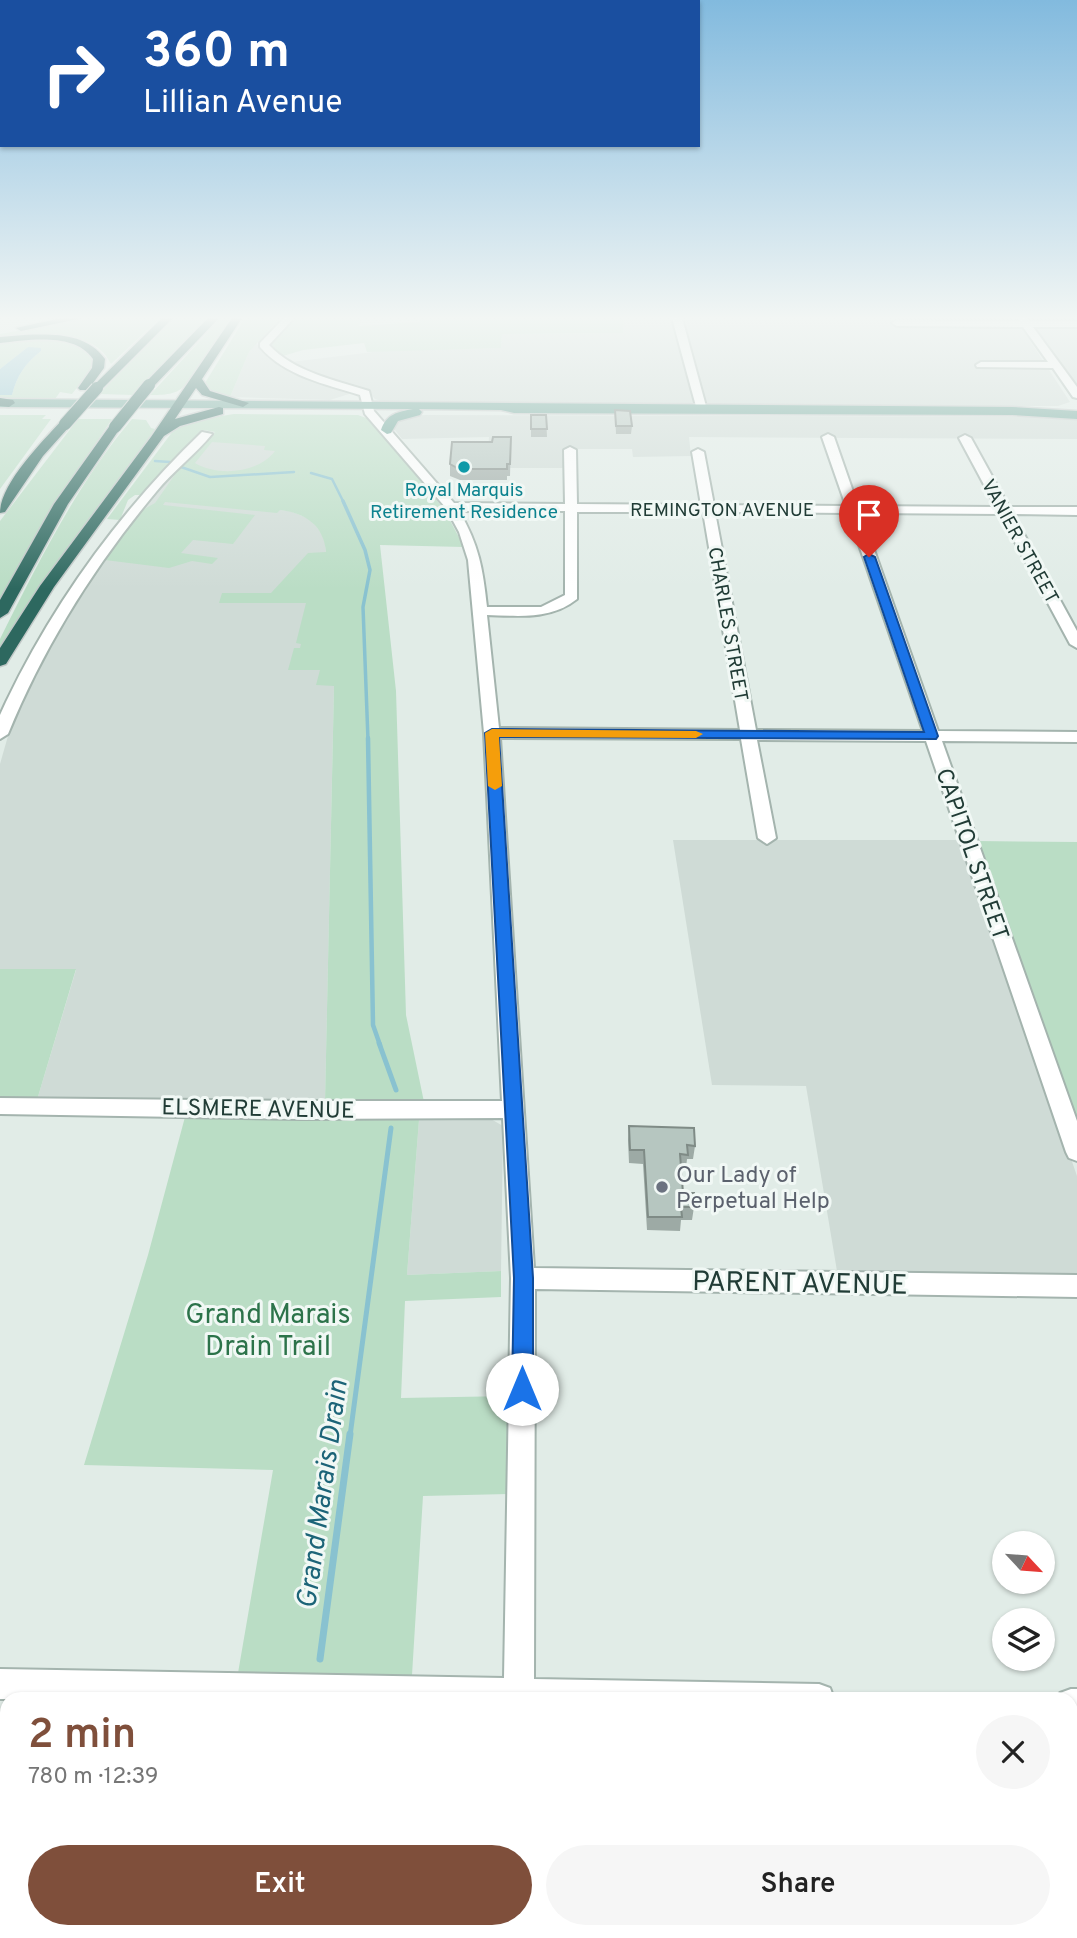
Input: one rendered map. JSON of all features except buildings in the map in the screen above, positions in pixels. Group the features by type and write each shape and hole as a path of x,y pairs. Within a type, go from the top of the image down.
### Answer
{"highway":[{"path":"0,509 73,408"},
{"path":"0,613 61,504 130,408"},
{"path":"0,661 47,586 177,408"},
{"path":"156,439 176,423 219,411"}],"main road":[{"path":"193,408 219,411 393,408"},
{"path":"364,408 499,413 514,409 1012,411 1077,415"},
{"path":"1012,411 1022,408"},
{"path":"387,430 389,422 397,416 416,412"}],"street":[{"path":"368,409 451,507 465,532 475,560 492,733 523,1278 519,1692"},
{"path":"0,734 21,683 59,613 147,494 206,434"},
{"name":"CAPITOL STREET","path":"828,437 1077,1152"},
{"name":"VANIER STREET","path":"965,438 1077,644"},
{"path":"480,611 551,609 562,605 572,596 570,450"},
{"name":"CHARLES STREET","path":"698,452 768,838"},
{"name":"REMINGTON AVENUE","path":"451,507 1077,511"},
{"path":"492,733 1077,737"},
{"name":"ELSMERE AVENUE","path":"0,1106 300,1110 515,1109"},
{"name":"PARENT AVENUE","path":"523,1278 1077,1286"},
{"path":"0,1684 319,1692"}],"shaded area":[{"path":"407,416 1069,417 1077,418 1077,439 689,437 691,456 633,457 632,449 566,449 563,468 487,468 489,437 402,439 391,425"},
{"path":"216,431 305,443 250,507 290,511 310,519 325,537 334,685 325,1102 37,1100 76,970 0,969 0,764 10,729 34,671 117,541 141,508"},
{"path":"673,840 961,840 1077,1176 1077,1280 838,1277 806,1086 712,1085"},
{"path":"489,1118 503,1126 501,1271 407,1275 419,1120"}],"green space":[{"path":"234,414 358,415 369,419 444,509 464,547 380,545 396,691 406,1015 424,1102 325,1102 334,686 316,685 320,670 288,670 294,648 300,648 301,644 296,643 306,603 219,603 222,593 271,593 308,553 326,552 322,535 312,522 298,514 280,510 277,513 165,502 163,505 255,515 233,544 193,540 181,553 218,558 212,564 192,561 169,568 105,560 139,512 155,503 183,463 215,432 204,430 142,495 135,495 128,500 120,520 107,519 176,427","holes":["212,442 265,446 264,450 275,451 259,464 249,468 215,470 195,463"]},
{"path":"0,415 46,415 42,419 51,419 0,489"},
{"path":"78,419 112,419 39,529 0,601 0,521"},
{"path":"132,419 146,420 151,428 155,429 148,439 150,440 0,653 0,639 60,525 94,470"},
{"path":"976,841 1077,842 1077,1126"},
{"path":"0,969 76,969 37,1100 0,1099"},
{"name":"Grand Marais Drain Trail","path":"185,1117 419,1120 407,1275 501,1271 501,1297 405,1301 401,1398 510,1396 508,1494 423,1496 412,1675 238,1673 273,1470 84,1465 148,1255"}],"waterway":[{"path":"155,461 170,462"},
{"path":"181,467 210,477 294,472"},
{"path":"311,473 332,479 343,501"},
{"path":"343,501 365,550 370,570 363,607 368,740"},
{"name":"Grand Marais Drain","path":"368,738 373,1025 380,1045"},
{"name":"Grand Marais Drain","path":"379,1043 396,1090"},
{"name":"Grand Marais Drain","path":"350,1436 391,1128"},
{"name":"Grand Marais Drain","path":"320,1659 350,1434"}],"slow traffic":[{"path":"495,786 492,733 696,734"}],"place":[{"name":"Royal Marquis Retirement Residence","path":"464,467"},
{"name":"Our Lady of Perpetual Help","path":"662,1187"}],"route":[{"path":"522,1389 523,1278 492,733 932,736 869,557"}]}
